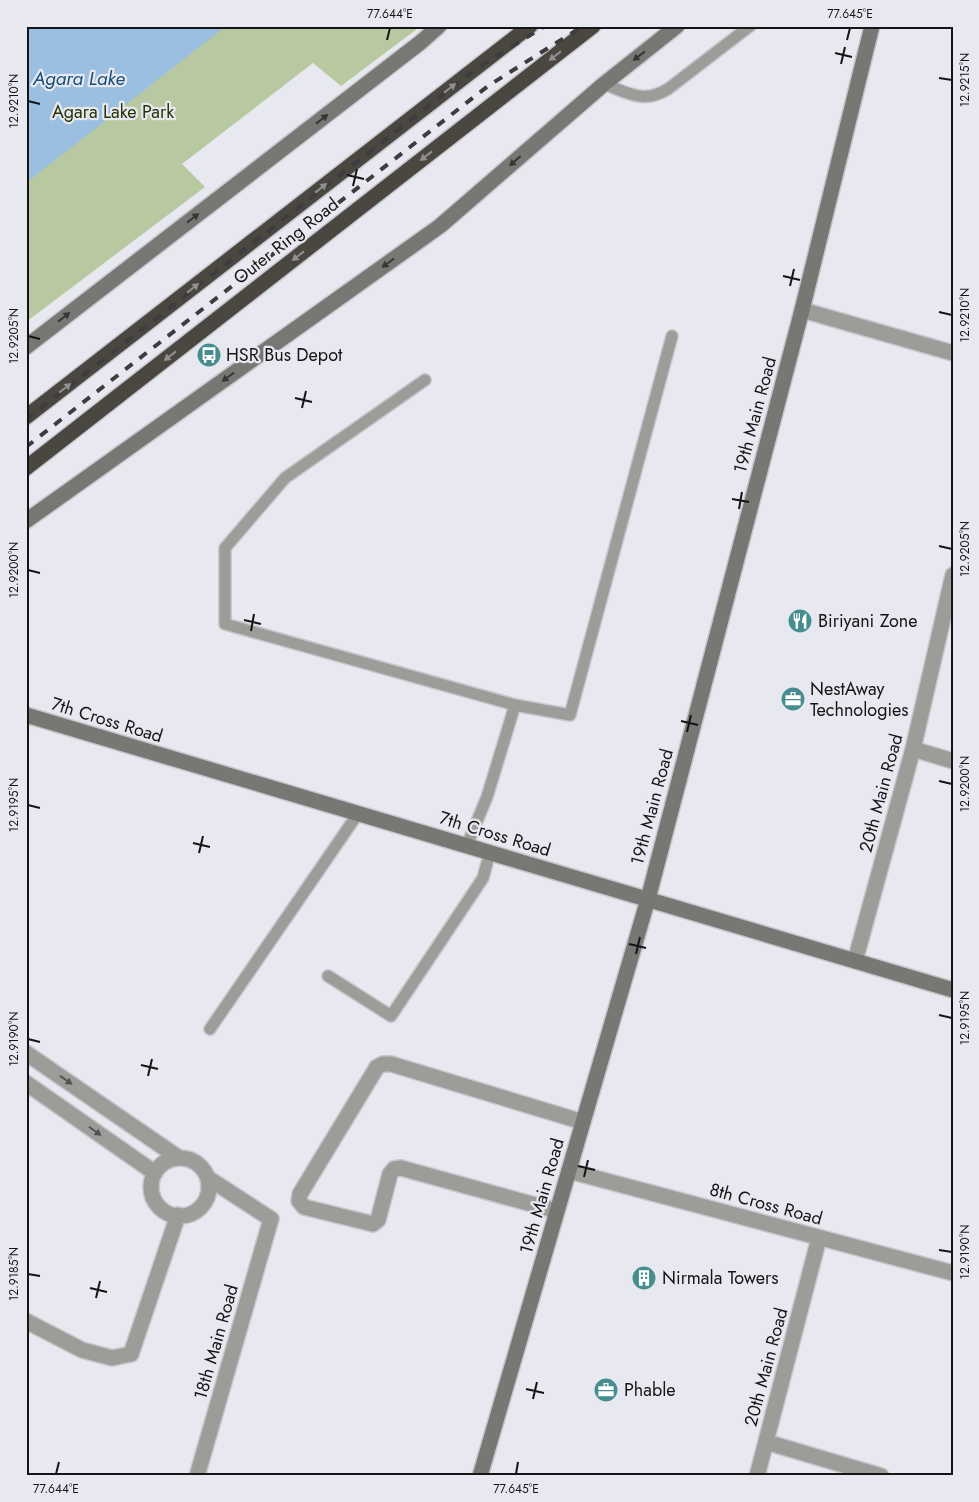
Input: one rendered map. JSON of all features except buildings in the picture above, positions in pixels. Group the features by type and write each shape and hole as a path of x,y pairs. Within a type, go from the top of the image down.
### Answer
{"highway":[{"name":"Outer Ring Road","path":"26,418 530,26"},
{"name":"Outer Ring Road","path":"26,468 593,26"}],"street":[{"path":"26,347 421,42 439,26"},
{"path":"26,522 440,226 604,84 678,26"},
{"name":"19th Main Road","path":"480,1476 648,899 802,310 872,26"},
{"path":"802,310 953,353"},
{"name":"20th Main Road","path":"856,961 946,631 953,575"},
{"name":"7th Cross Road","path":"26,715 357,815 467,845 953,990"},
{"path":"913,749 953,761"},
{"path":"26,1053 178,1158"},
{"path":"557,1211 400,1168 394,1169 390,1174 378,1220 373,1224 304,1207 299,1201 300,1194 367,1084 378,1067 383,1064 391,1064 583,1122"},
{"path":"26,1083 155,1173"},
{"path":"178,1158 188,1159 197,1163 204,1170 208,1178 208,1197 203,1205 188,1215 178,1216 169,1213 155,1201 152,1192 152,1182 155,1173 169,1160 178,1158"},
{"name":"8th Cross Road","path":"569,1171 953,1273"},
{"name":"18th Main Road","path":"198,1476 270,1220 208,1178"},
{"path":"26,1321 82,1350 112,1358 132,1354 178,1216"},
{"name":"20th Main Road","path":"757,1476 819,1238"},
{"path":"766,1442 881,1476"}],"lane":[{"path":"604,84 644,97 657,96 750,26"},
{"path":"425,380 285,478 226,548 225,624 515,705 570,715 672,336"},
{"path":"467,845 487,797 515,705"},
{"path":"210,1029 357,815"},
{"path":"328,976 391,1016 483,878 490,852"}],"green space":[{"name":"Agara Lake Park","path":"26,26 421,26 341,86 313,63 182,164 205,187 26,322"}],"water":[{"name":"Agara Lake","path":"26,26 226,26 26,183"}],"railway":[{"path":"26,420 476,69 545,26"},
{"path":"26,447 488,86 583,26"}],"place":[{"name":"HSR Bus Depot","path":"209,355"},
{"name":"Biriyani Zone","path":"800,621"},
{"name":"NestAway Technologies","path":"793,699"},
{"name":"Nirmala Towers","path":"644,1278"},
{"name":"Phable","path":"606,1390"}]}
